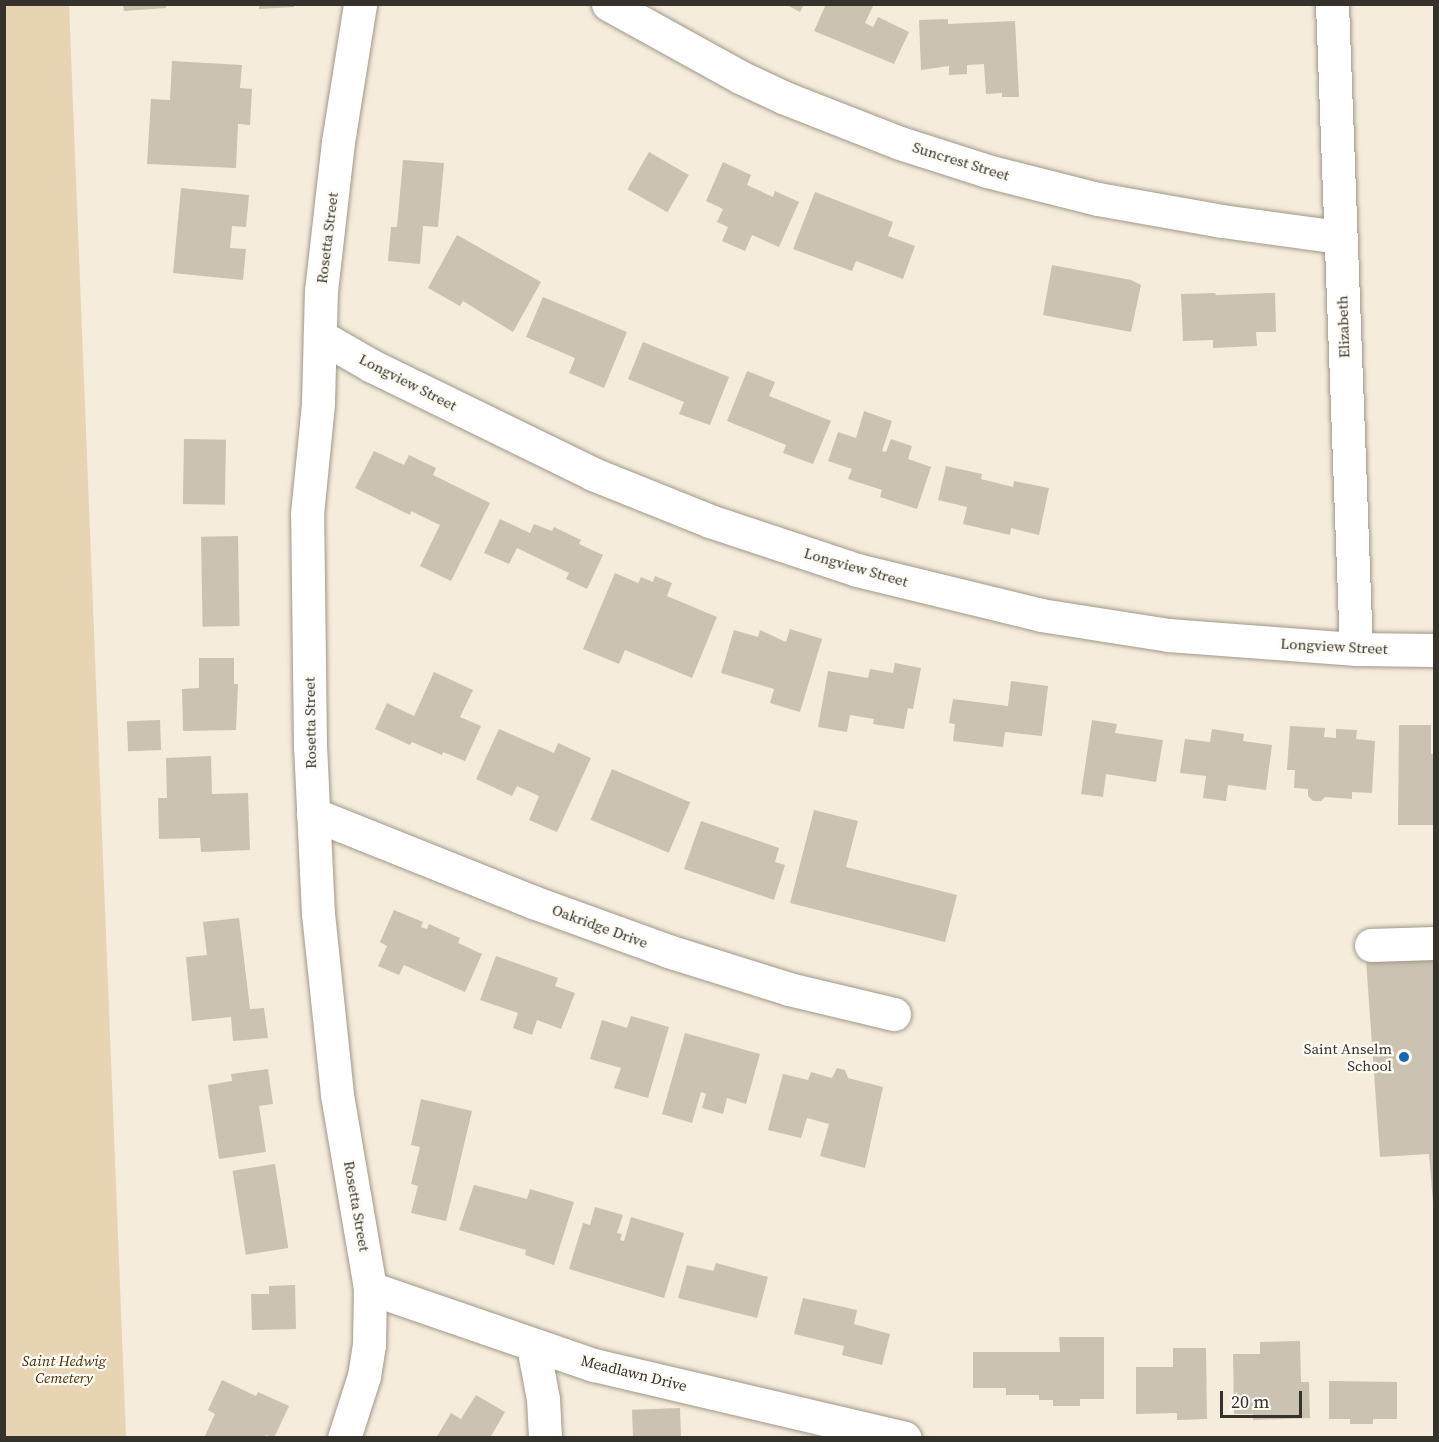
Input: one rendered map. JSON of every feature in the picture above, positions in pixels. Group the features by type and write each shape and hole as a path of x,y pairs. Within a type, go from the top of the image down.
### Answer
{"street":[{"name":"Rosetta Street","path":"344,1437 364,1376 369,1345 370,1288 337,1094 318,914 313,813 307,514 318,402 321,291 339,142 360,4"},
{"name":"Suncrest Street","path":"608,4 740,77 785,98 900,143 976,167 1098,199 1222,222 1339,237"},
{"name":"Elizabeth","path":"1332,4 1356,649"},
{"name":"Longview Street","path":"320,336 372,366 593,474 710,521 857,570 1041,615 1168,635 1356,649 1434,650"},
{"name":"Oakridge Drive","path":"313,813 533,902 668,951 789,988 894,1014"},
{"path":"1371,945 1434,944"},
{"name":"Meadlawn Drive","path":"370,1288 533,1346 594,1365 905,1437"},
{"path":"533,1346 543,1399 544,1437"}],"green space":[{"name":"Saint Hedwig Cemetery","path":"69,4 126,1437 5,1438 4,5"}],"building":[{"path":"259,4 294,4 294,7 259,9"},
{"path":"785,4 804,4 800,12"},
{"path":"826,4 874,4 865,23 873,27 878,17 909,32 894,64 814,31"},
{"path":"123,5 166,5 166,8 124,11"},
{"path":"948,19 948,24 1015,21 1019,97 1002,97 1002,93 986,94 984,64 967,65 967,74 949,75 949,66 921,70 919,20"},
{"path":"172,61 242,65 240,88 252,89 250,125 238,124 236,168 147,164 151,99 170,100"},
{"path":"649,152 689,175 667,212 628,189"},
{"path":"403,160 444,163 438,227 423,226 420,264 388,261 391,227 397,227"},
{"path":"723,162 751,175 747,185 773,197 775,191 799,202 779,247 752,235 745,251 722,241 728,227 717,222 723,209 706,201"},
{"path":"181,188 249,195 246,227 232,226 230,248 246,249 243,280 173,273"},
{"path":"815,192 893,222 888,236 915,246 903,279 856,261 852,271 793,249"},
{"path":"457,235 541,282 513,332 463,301 460,306 428,288"},
{"path":"1052,265 1131,280 1141,285 1131,332 1043,315"},
{"path":"1215,293 1216,295 1275,293 1276,332 1256,332 1257,346 1213,348 1213,340 1183,341 1181,294"},
{"path":"543,297 627,332 604,388 569,373 575,358 526,337"},
{"path":"643,342 729,377 710,425 679,414 684,402 628,379"},
{"path":"747,371 775,382 769,396 831,421 813,464 783,453 786,445 727,421"},
{"path":"864,411 892,421 882,451 886,452 891,439 912,446 908,459 931,467 917,509 880,497 882,490 848,479 852,469 828,461 838,432 856,438"},
{"path":"184,439 226,440 225,505 183,504"},
{"path":"374,451 404,465 409,455 436,468 433,475 490,503 451,581 420,566 440,525 411,511 410,515 355,488"},
{"path":"946,466 982,474 981,479 1013,487 1014,481 1049,488 1039,535 1011,528 1010,535 963,524 967,507 938,500"},
{"path":"500,519 530,533 534,524 552,531 554,527 581,540 579,544 603,555 587,589 566,579 569,573 517,548 509,564 484,553"},
{"path":"238,536 240,626 203,627 201,537"},
{"path":"615,573 638,583 641,577 653,582 655,576 672,583 667,596 717,617 692,678 625,650 619,664 583,649"},
{"path":"790,629 822,639 800,712 770,703 774,689 721,673 734,630 758,637 760,630 786,642"},
{"path":"199,658 234,658 234,684 238,684 236,730 183,731 182,689 199,688"},
{"path":"895,663 921,668 913,709 908,708 904,729 873,724 874,719 850,715 847,732 818,727 828,671 868,678 870,669 893,673"},
{"path":"434,672 473,690 460,717 481,726 465,761 443,752 442,755 412,742 410,745 375,729 387,703 414,716"},
{"path":"1011,681 1048,686 1042,736 1005,732 1003,747 953,741 955,724 949,723 953,699 1008,706"},
{"path":"160,720 161,750 128,751 127,721"},
{"path":"1092,720 1117,724 1115,733 1163,740 1156,782 1106,774 1103,797 1081,794"},
{"path":"1399,725 1431,725 1431,754 1434,754 1434,825 1398,825"},
{"path":"1290,726 1325,728 1324,737 1336,738 1336,729 1357,730 1356,739 1375,741 1372,793 1352,792 1352,799 1325,797 1321,801 1313,801 1308,796 1308,789 1294,788 1295,770 1287,770"},
{"path":"499,729 554,753 558,743 591,758 557,832 529,820 539,796 517,786 512,796 476,779"},
{"path":"1212,729 1244,734 1243,741 1272,745 1266,790 1228,785 1226,801 1203,798 1206,776 1180,773 1185,739 1210,742"},
{"path":"211,756 212,794 248,793 250,850 201,852 200,838 159,839 158,798 167,798 166,758"},
{"path":"612,769 690,802 669,853 591,820"},
{"path":"814,810 858,821 846,867 957,895 945,942 790,903"},
{"path":"701,821 779,848 775,862 785,865 774,900 684,869"},
{"path":"394,910 423,922 421,927 427,929 429,924 460,938 458,943 482,954 465,992 404,965 399,975 378,966 387,946 380,942"},
{"path":"239,918 250,1009 264,1008 268,1038 233,1041 231,1017 192,1021 186,957 207,955 203,922"},
{"name":"Saint Anselm School","path":"1434,955 1433,1203 1429,1154 1380,1157 1366,960"},
{"path":"496,956 558,978 555,986 575,993 561,1029 537,1020 532,1035 513,1028 518,1013 480,1000"},
{"path":"631,1016 669,1027 648,1098 614,1088 621,1068 590,1059 602,1020 627,1028"},
{"path":"685,1033 760,1054 746,1104 727,1098 723,1114 702,1108 706,1094 701,1092 692,1123 662,1114"},
{"path":"837,1068 845,1070 848,1078 883,1087 865,1168 820,1156 829,1124 807,1118 801,1138 768,1130 783,1074 808,1080 811,1072 832,1078"},
{"path":"268,1069 273,1104 259,1106 266,1152 219,1159 208,1085 232,1081 231,1074"},
{"path":"421,1099 472,1111 446,1221 411,1213 418,1186 411,1184 420,1147 411,1145"},
{"path":"275,1164 288,1248 246,1255 233,1171"},
{"path":"474,1185 527,1199 530,1189 574,1202 554,1265 525,1255 526,1250 459,1230"},
{"path":"595,1207 623,1215 617,1233 622,1234 620,1240 624,1241 631,1217 684,1233 664,1298 569,1269 583,1223 590,1225"},
{"path":"716,1263 768,1277 757,1318 678,1298 687,1265 713,1271"},
{"path":"295,1285 296,1329 252,1330 251,1294 269,1294 269,1286"},
{"path":"803,1298 857,1310 854,1324 890,1334 882,1365 842,1355 844,1346 794,1334"},
{"path":"1059,1337 1104,1337 1104,1399 1080,1399 1080,1406 1053,1406 1053,1400 1039,1400 1039,1395 1006,1395 1006,1388 973,1388 973,1352 1060,1352"},
{"path":"1300,1341 1301,1382 1309,1382 1310,1418 1253,1420 1253,1414 1234,1414 1233,1354 1260,1354 1260,1342"},
{"path":"1173,1348 1206,1348 1207,1419 1177,1420 1177,1413 1136,1414 1136,1367 1173,1367"},
{"path":"222,1380 256,1396 258,1392 289,1406 274,1438 266,1435 264,1438 204,1438 215,1414 208,1410"},
{"path":"1329,1381 1397,1382 1397,1419 1373,1419 1373,1424 1350,1424 1350,1419 1329,1419"},
{"path":"476,1395 505,1412 490,1438 436,1438 451,1413 461,1419"},
{"path":"680,1408 681,1438 633,1438 632,1410"}],"place":[{"name":"Saint Anselm School","path":"1404,1057"}]}
